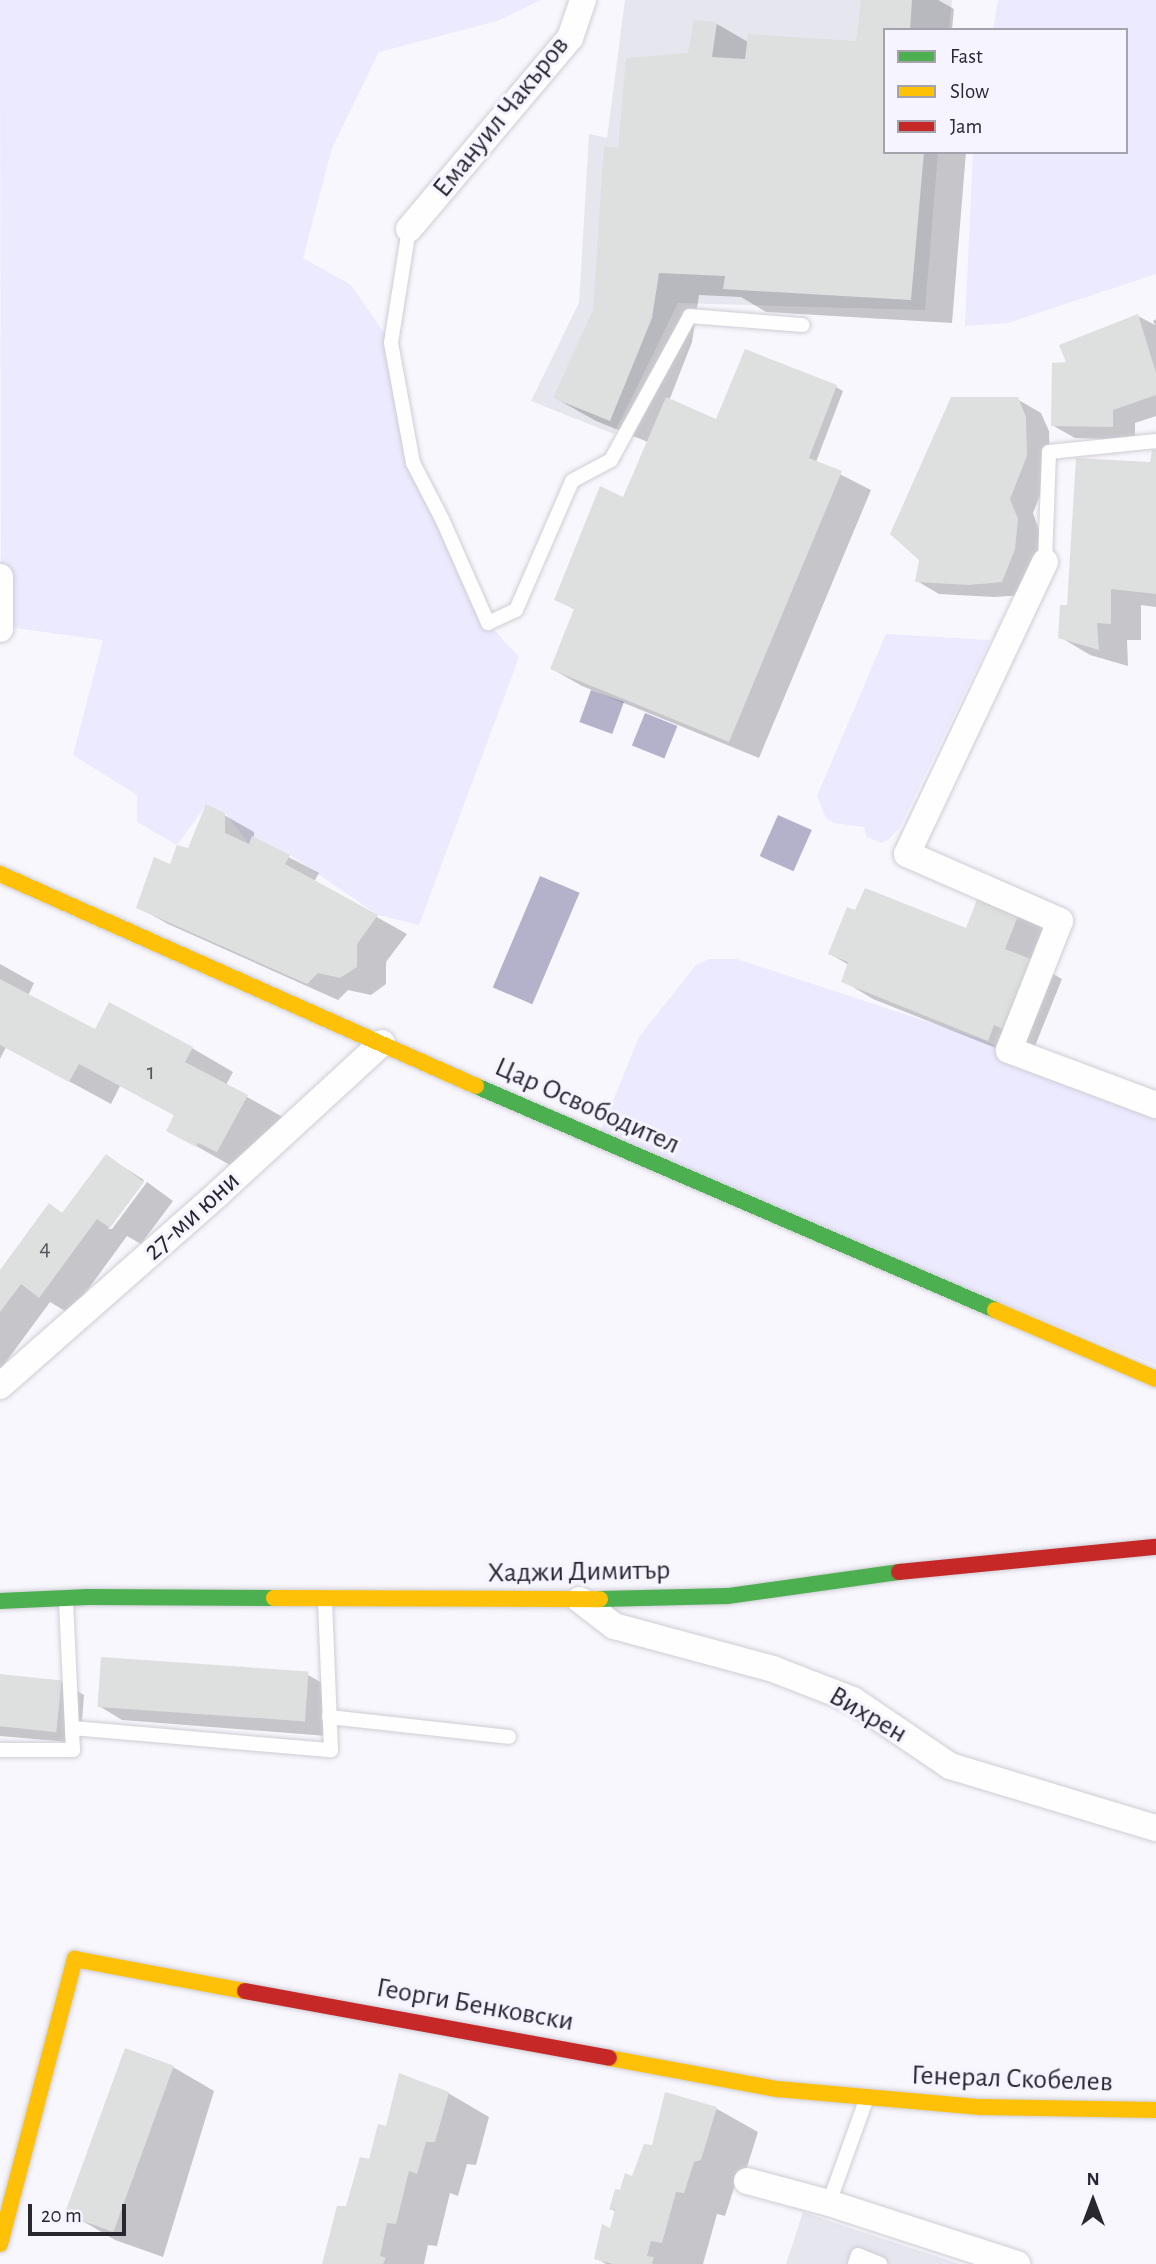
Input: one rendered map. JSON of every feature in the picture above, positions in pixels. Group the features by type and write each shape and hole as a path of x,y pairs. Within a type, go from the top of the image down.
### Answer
{"street":[{"name":"Емануил Чакъров","path":"409,229 570,38 583,0"},
{"path":"1045,562 907,854 1060,921 1009,1050 1156,1105"},
{"path":"0,577 0,629"},
{"name":"Цар Освободител","path":"0,874 597,1140 1156,1379"},
{"name":"27-ми юни","path":"0,1386 220,1192 382,1043"},
{"name":"Хаджи Димитър","path":"0,1601 66,1598 580,1601 728,1596 847,1577 1156,1547"},
{"name":"Вихрен","path":"580,1601 614,1626 773,1670 853,1700 950,1766 1156,1828"},
{"name":"Георги Бенковски","path":"0,2244 75,1959 777,2089 866,2099"},
{"name":"Генерал Скобелев","path":"866,2099 980,2107 1156,2110"},
{"path":"747,2181 829,2203 1017,2264"}],"lane":[{"path":"409,229 391,343 413,463 442,519 488,623 516,610 572,481 611,460 690,316 803,325"},
{"path":"1045,562 1049,452 1156,442"},
{"path":"0,1750 74,1750 66,1598"},
{"path":"72,1728 331,1750 325,1599"},
{"path":"330,1717 509,1737"},
{"path":"829,2203 866,2099"},
{"path":"855,2264 858,2255 880,2264"}],"shaded area":[{"path":"0,0 541,0 497,21 379,52 332,148 303,258 351,285 391,343 413,463 488,623 519,657 419,925 378,915 290,855 249,844 225,813 207,804 177,845 137,822 137,795 73,755 103,640 1,626"},
{"path":"625,0 952,0 949,28 883,28 883,154 938,154 925,310 678,303 614,434 531,401 579,303 589,134 607,138"},
{"path":"998,0 1156,0 1156,274 1008,323 965,326 973,154 1128,154 1128,28 993,28"},
{"path":"886,634 990,640 900,827 888,840 881,843 867,837 864,827 834,823 826,818 817,796"},
{"path":"591,690 624,702 612,734 579,722"},
{"path":"645,713 677,726 664,759 632,745"},
{"path":"778,815 812,830 793,871 760,856"},
{"path":"540,876 580,893 532,1004 493,987"},
{"path":"709,959 737,959 986,1041 1156,1115 1156,1365 597,1140 639,1037 696,965"},
{"path":"803,2212 844,2226 960,2264 786,2264"}],"building":[{"path":"861,0 912,0 910,28 883,28 883,154 924,154 911,300 723,289 725,276 659,273 652,318 610,421 553,398 593,310 604,146 618,148 626,58 688,53 694,20 717,22 712,57 745,59 748,34 856,41"},
{"path":"1138,314 1156,373 1156,395 1113,410 1113,427 1051,426 1052,363 1066,362 1059,345"},
{"path":"745,349 837,385 809,458 842,471 729,742 550,669 574,609 554,600 600,486 623,497 666,397 716,419"},
{"path":"951,397 1018,397 1026,417 1027,456 1010,499 1018,519 1015,549 1002,582 969,585 915,582 919,560 890,534"},
{"path":"1152,450 1156,450 1156,594 1111,589 1111,624 1097,623 1099,650 1058,638 1060,605 1067,605 1076,458 1150,462"},
{"path":"206,804 225,813 225,833 249,844 252,836 290,855 285,864 378,915 357,944 357,967 340,978 318,973 307,984 136,908 154,857 170,864 177,845 188,848"},
{"path":"865,888 966,928 979,894 1020,911 1005,949 1033,960 1005,1030 994,1025 988,1041 841,982 848,962 828,954 847,907 855,910"},
{"path":"0,979 95,1029 109,1002 193,1047 185,1062 248,1095 217,1152 198,1143 196,1147 166,1131 174,1115 79,1064 69,1082 0,1045"},
{"path":"106,1154 144,1182 110,1228 97,1219 39,1298 21,1284 0,1312 0,1270 49,1203 62,1213"},
{"path":"101,1657 308,1672 305,1721 98,1707"},
{"path":"0,1674 62,1680 56,1732 0,1726"},
{"path":"125,2048 174,2066 113,2232 64,2214"},
{"path":"399,2073 449,2092 435,2142 426,2142 417,2174 409,2171 396,2224 387,2223 380,2256 386,2258 383,2264 322,2264 337,2206 346,2206 360,2157 369,2159 378,2124 386,2126"},
{"path":"665,2092 717,2107 701,2160 694,2162 684,2193 676,2192 662,2243 651,2241 647,2256 654,2257 652,2264 613,2264 594,2259 602,2224 610,2228 615,2209 609,2210 615,2189 620,2190 625,2173 632,2176 644,2144 652,2145"}],"traffic: fast":[{"path":"476,1086 995,1310"},
{"path":"600,1599 728,1596 899,1572"},
{"path":"0,1601 88,1597 274,1598"}],"traffic: slow":[{"path":"0,874 476,1086"},
{"path":"995,1310 1156,1379"},
{"path":"274,1598 600,1599"},
{"path":"0,2244 75,1959 245,1991"},
{"path":"609,2058 777,2089 980,2107 1156,2110"}],"traffic: jam":[{"path":"899,1572 1156,1547"},
{"path":"245,1991 609,2058"}]}
